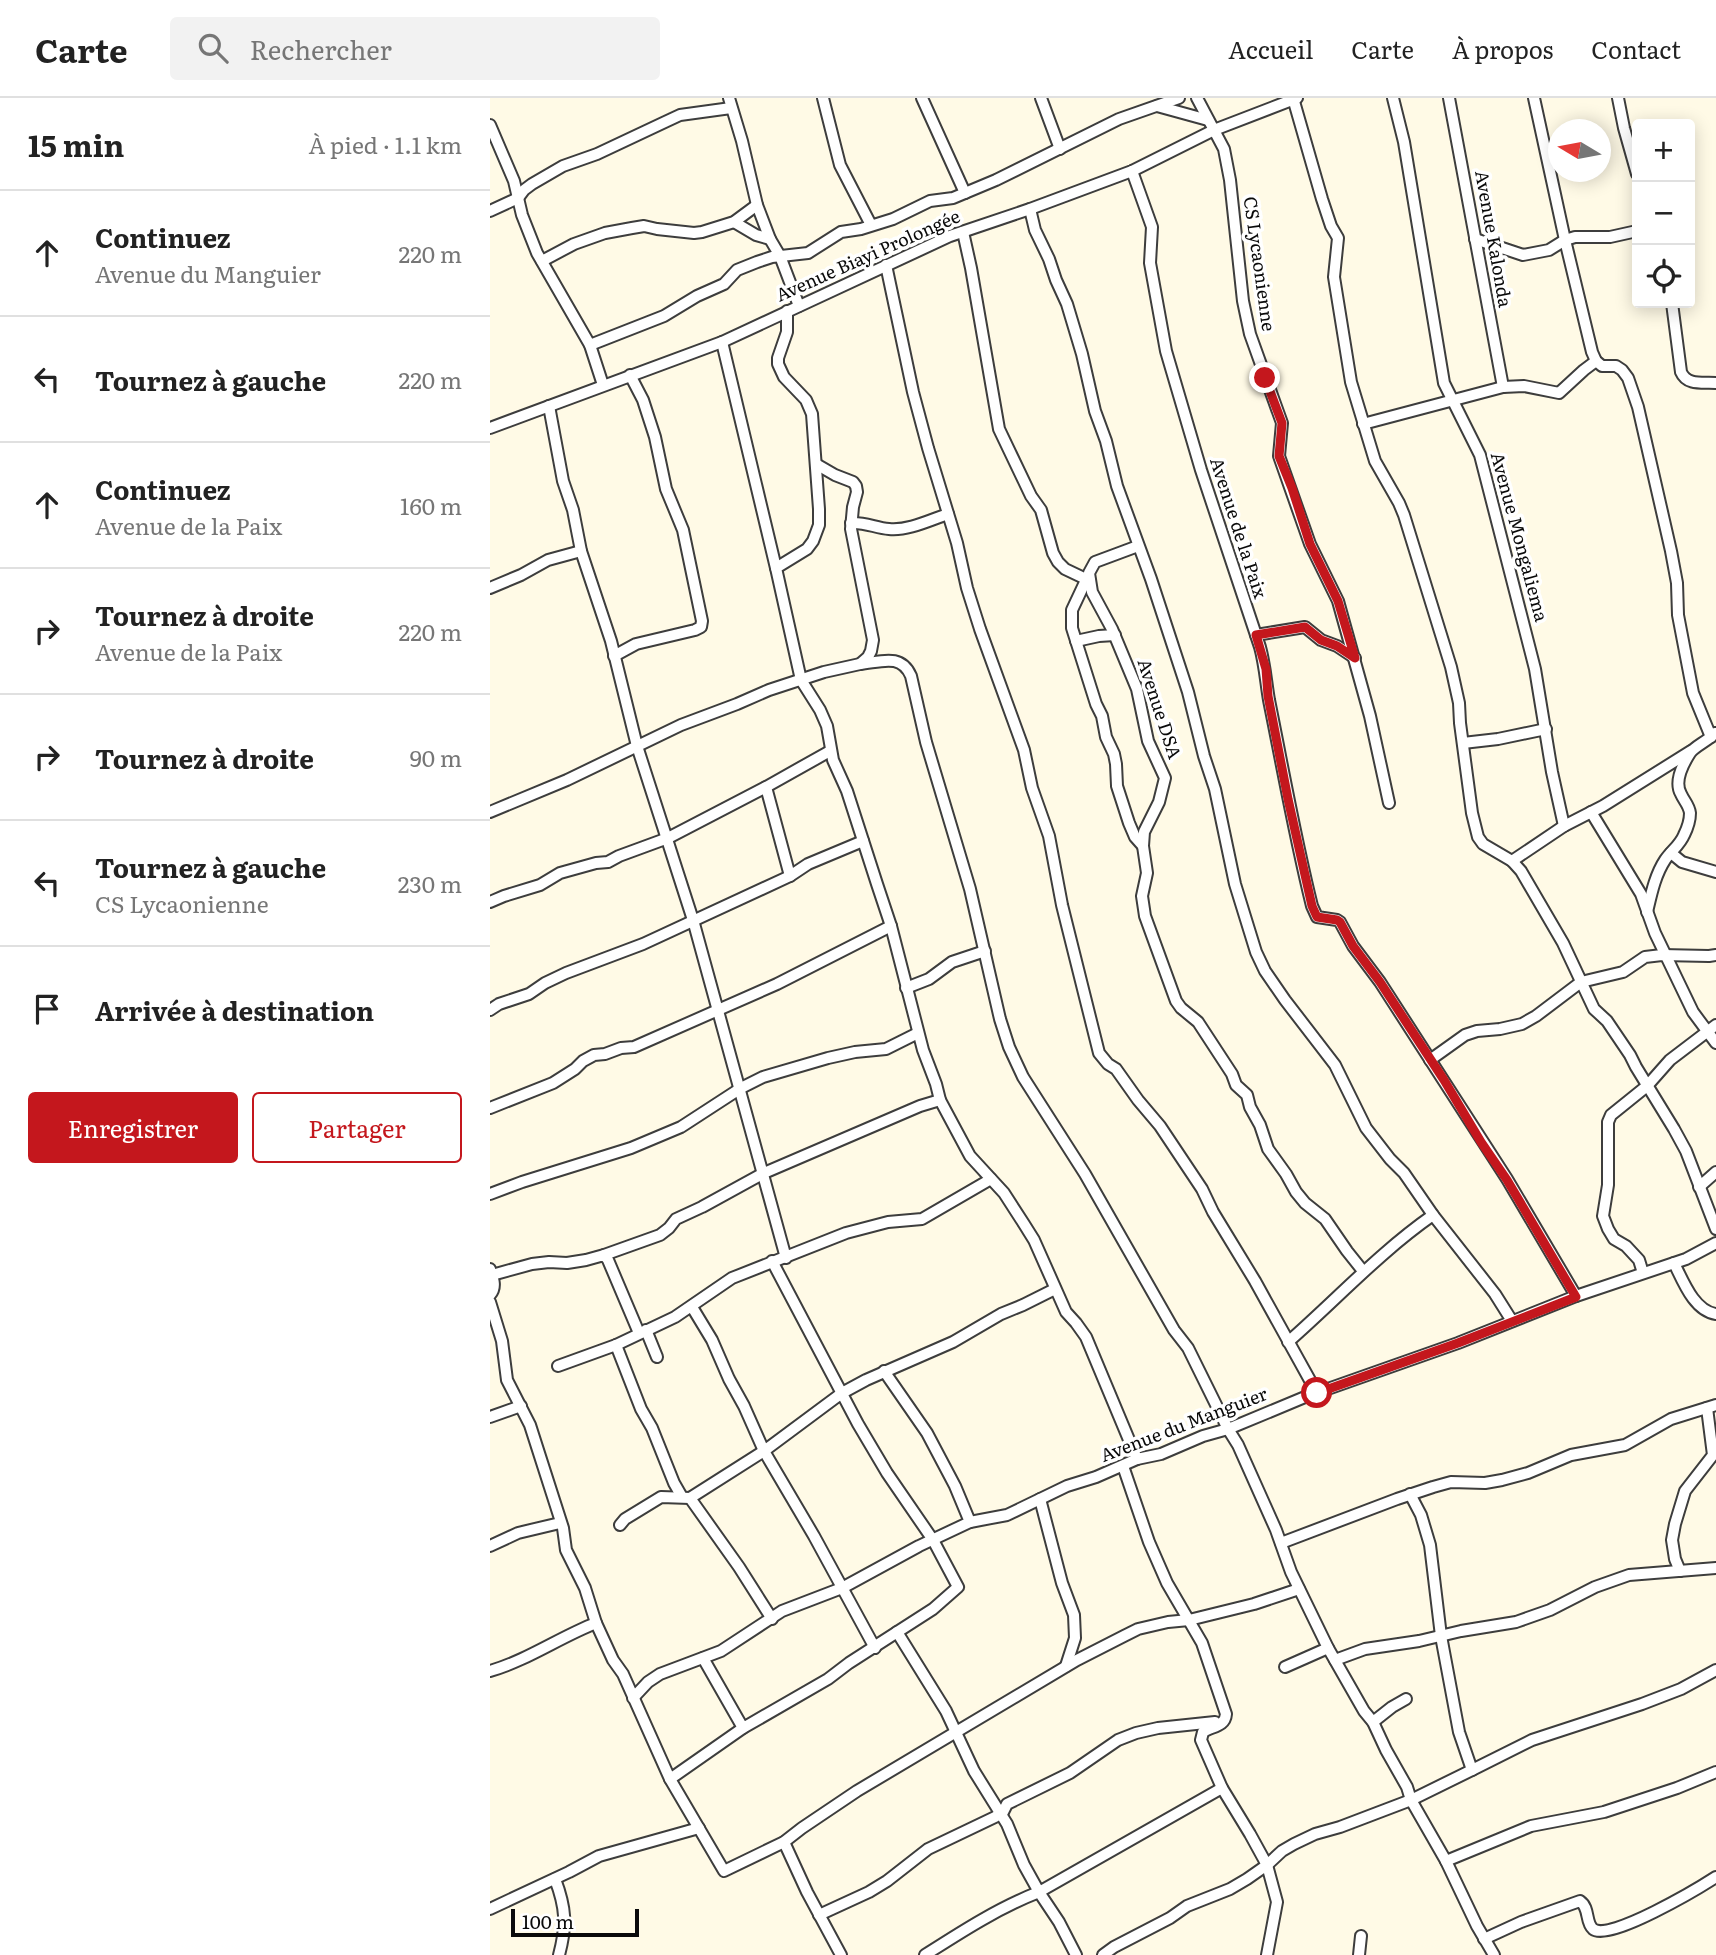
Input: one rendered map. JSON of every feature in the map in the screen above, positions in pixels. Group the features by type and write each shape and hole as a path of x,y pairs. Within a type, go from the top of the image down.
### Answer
{"street":[{"path":"823,98 840,165 871,226"},
{"path":"922,98 965,193"},
{"path":"1041,98 1060,149"},
{"path":"590,345 664,316 697,296 724,284 737,270 780,256 808,253 841,232 871,226 903,215 930,201 953,198 996,180 1119,118 1179,98"},
{"name":"CS Lycaonienne","path":"1197,98 1224,149 1243,301 1250,334 1282,423 1279,456 1310,544 1338,601 1370,716 1389,803"},
{"name":"Avenue Mongaliema","path":"1393,98 1404,142 1444,383 1480,455 1527,635 1564,826"},
{"name":"Avenue Kalonda","path":"1449,98 1503,387"},
{"path":"1511,861 1714,735 1693,693 1678,615 1671,551 1638,407 1628,378 1622,370 1616,366 1602,366 1592,352 1534,98"},
{"path":"1618,98 1632,156"},
{"path":"1295,99 1322,199 1338,239 1334,267 1351,382 1375,461 1404,515 1456,687 1472,813 1478,837 1483,844 1511,861 1521,871 1551,923 1594,1009 1607,1021 1630,1055 1682,1145 1716,1230"},
{"name":"Avenue Biayi Prolongée","path":"490,428 722,342 886,265 964,232 1132,171 1211,125 1295,99"},
{"path":"490,211 518,198 532,184 564,166 680,116 730,103 757,205 799,306"},
{"path":"1157,106 1211,125"},
{"path":"490,125 513,181 522,215 542,261 590,345 603,385"},
{"name":"Avenue de la Paix","path":"1132,171 1152,227 1150,263 1166,351 1201,470 1266,669 1268,696 1312,906 1317,917 1340,922 1353,946 1380,982 1430,1060"},
{"path":"542,261 574,244 605,233 644,226 694,233 734,222 757,205"},
{"path":"1030,209 1035,230 1067,304 1117,486 1188,692 1203,756 1215,789 1235,884 1256,953 1285,1000 1335,1065 1366,1128 1404,1173 1495,1294 1512,1321"},
{"path":"734,222 770,239"},
{"path":"964,232 999,429 1031,496 1041,510 1058,562 1065,569 1088,576"},
{"path":"1475,239 1523,255 1549,250 1575,237 1610,237 1632,232"},
{"path":"886,265 910,379 928,448 980,629 1024,750 1032,788 1049,836 1062,905 1099,1053 1124,1079 1192,1172 1317,1393"},
{"path":"1673,308 1684,378 1688,381 1716,383"},
{"path":"776,568 807,549 819,525 811,414 806,400 784,377 778,364 787,332 787,312"},
{"path":"722,342 800,680 827,726 830,751 848,791 891,926 918,1033 940,1100 964,1147 1004,1193 1034,1240 1066,1312 1086,1337 1137,1459"},
{"path":"1363,424 1503,387 1524,386 1559,393 1596,361"},
{"path":"614,656 636,644 695,630 701,627 702,621 683,530 666,489 643,400 630,374"},
{"path":"549,406 563,481 573,510 581,551 599,603 637,746 693,920 786,1258"},
{"path":"816,464 856,486 851,523 873,640 868,657 860,664"},
{"path":"851,523 870,524 892,530 948,514"},
{"path":"1138,546 1095,562 1076,601 1071,619 1116,764 1117,786 1135,837 1143,846"},
{"path":"490,588 548,560 581,551"},
{"name":"Avenue DSA","path":"1088,576 1092,592 1115,635 1137,689 1148,741 1165,778 1158,802 1144,832 1147,873 1142,896 1172,993 1181,1008 1198,1022 1236,1085 1247,1094 1268,1149 1291,1184 1305,1203 1325,1220 1363,1271"},
{"path":"1256,635 1305,627 1321,640 1337,646 1355,658"},
{"path":"1076,641 1115,635"},
{"path":"490,812 549,788 681,725 737,705 769,690 824,672 860,664 890,660 898,661 908,668 926,742 970,889 1009,1047 1023,1077 1085,1174 1174,1330 1188,1348 1227,1429 1238,1445 1299,1589 1328,1648 1364,1712 1373,1722 1411,1800 1494,1955"},
{"path":"1463,743 1546,729"},
{"path":"490,902 541,885 560,873 608,862 668,838 830,751"},
{"path":"1647,912 1659,871 1680,844 1688,821 1690,812 1678,785 1679,776 1691,751"},
{"path":"766,787 790,876"},
{"path":"1591,812 1641,894 1693,1012 1712,1028 1716,1043"},
{"path":"1129,823 1151,817"},
{"path":"490,1010 499,1004 529,994 566,973 643,944 790,876 808,864 863,841"},
{"path":"1671,853 1682,862 1716,872"},
{"path":"490,1108 553,1083 588,1058 615,1049 634,1047 777,984 891,926"},
{"path":"906,988 929,978 952,962 985,951"},
{"path":"1576,1297 1507,1180 1430,1060 1465,1035 1522,1024 1581,982 1623,972 1645,957 1716,955"},
{"path":"1643,1273 1639,1260 1626,1246 1614,1239 1603,1216 1608,1185 1608,1122 1611,1115 1647,1086 1670,1060 1712,1028"},
{"path":"490,1194 643,1143 681,1127 763,1077 828,1058 886,1049 918,1033"},
{"path":"490,1295 494,1291 491,1272 549,1262 577,1262 660,1235 677,1219 764,1173 920,1106 940,1100"},
{"path":"1699,1187 1716,1172"},
{"path":"558,1366 616,1345 675,1317 733,1278 772,1261 786,1258 846,1233 888,1222 922,1219 991,1179"},
{"path":"1288,1342 1363,1271 1408,1232 1433,1215"},
{"name":"Avenue du Manguier","path":"633,1698 660,1674 721,1651 794,1605 842,1588 970,1522 1007,1515 1067,1486 1137,1459 1161,1454 1317,1393 1686,1259 1716,1242"},
{"path":"604,1255 657,1357"},
{"path":"670,1779 743,1728 828,1679 875,1648 933,1609 958,1587 933,1540 887,1473 772,1261"},
{"path":"1674,1263 1686,1288 1707,1312 1716,1314"},
{"path":"620,1525 625,1519 661,1497 686,1498 764,1451 842,1393 884,1371 953,1342 1001,1314 1055,1289"},
{"path":"490,1302 502,1341 507,1380 530,1425 566,1550 585,1588 596,1623 623,1674 670,1779 724,1871 784,1842 845,1799 1066,1666 1138,1629 1189,1620 1299,1589"},
{"path":"692,1307 712,1340 764,1451 875,1648"},
{"path":"616,1345 640,1409 652,1427 674,1483 732,1557 772,1619"},
{"path":"884,1371 927,1433 955,1486 970,1522"},
{"path":"490,1417 521,1406"},
{"path":"1281,1543 1410,1494 1451,1482 1485,1483 1502,1480 1528,1473 1571,1455 1625,1445 1671,1419 1711,1406 1715,1459 1685,1491 1672,1540 1680,1571"},
{"path":"1124,1466 1149,1542 1167,1583 1202,1643 1226,1714 1225,1721"},
{"path":"1410,1494 1421,1514 1430,1545 1441,1636 1459,1732 1472,1770"},
{"path":"1040,1499 1062,1583 1074,1615 1075,1638 1066,1666"},
{"path":"490,1546 518,1533 560,1523"},
{"path":"1335,1660 1365,1649 1524,1620 1595,1587 1629,1575 1716,1568"},
{"path":"490,1671 596,1623"},
{"path":"897,1632 946,1711 974,1771 1001,1814 1024,1865 1076,1955"},
{"path":"1285,1667 1328,1648"},
{"path":"703,1658 743,1728"},
{"path":"1103,1955 1187,1906 1230,1889 1267,1865 1282,1851 1315,1834 1411,1800 1532,1740 1642,1704 1681,1689 1716,1670"},
{"path":"1373,1722 1406,1699"},
{"path":"1225,1721 1203,1732 1200,1740 1222,1788 1267,1865 1277,1902 1268,1955"},
{"path":"819,1915 887,1881 928,1849 1001,1814 1007,1804 1070,1773 1118,1741 1158,1728 1225,1721"},
{"path":"1446,1861 1531,1826 1604,1812 1716,1772"},
{"path":"925,1955 965,1929 1039,1892 1222,1788"},
{"path":"490,1909 617,1849 699,1828"},
{"path":"784,1842 841,1955"},
{"path":"1484,1939 1521,1922 1580,1901 1586,1906 1591,1926 1595,1931 1602,1932 1670,1904 1716,1877"},
{"path":"555,1879 566,1916 559,1955"},
{"path":"1359,1955 1361,1936"}],"route":[{"path":"1265,378 1282,423 1279,456 1310,544 1338,601 1355,658 1337,646 1321,640 1305,627 1256,635 1266,669 1268,696 1300,858 1315,915 1340,922 1353,946 1380,982 1507,1180 1576,1297 1458,1343 1317,1393"}]}
